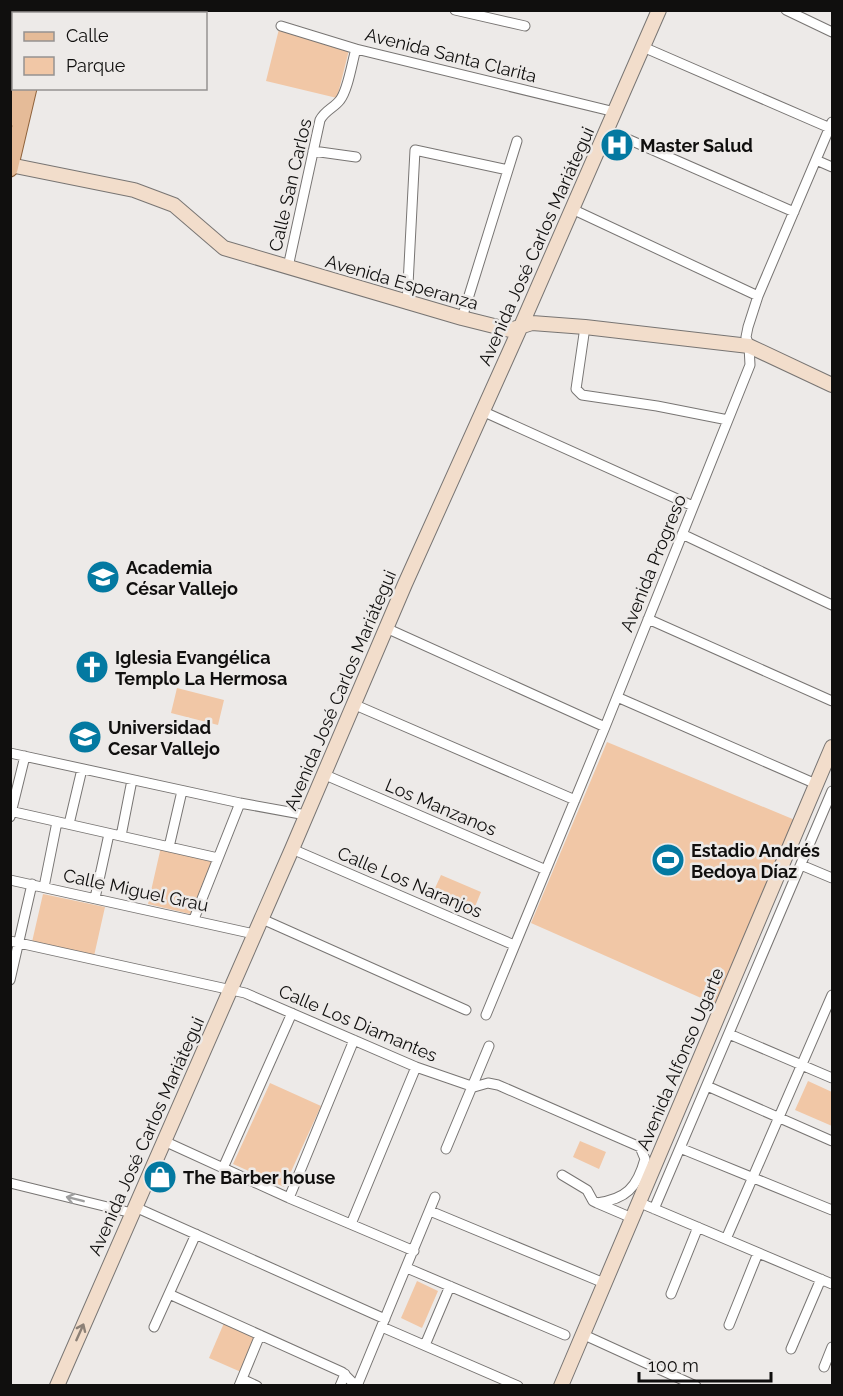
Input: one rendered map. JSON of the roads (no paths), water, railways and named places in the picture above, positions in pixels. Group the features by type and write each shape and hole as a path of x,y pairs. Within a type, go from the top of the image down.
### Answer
{"main road":[{"path":"10,122 18,90"},
{"path":"11,166 29,90"}],"street":[{"path":"455,10 525,26"},
{"name":"Avenida José Carlos Mariátegui","path":"57,1386 262,919 386,627 521,326 658,10"},
{"path":"786,10 832,32"},
{"name":"Avenida Santa Clarita","path":"281,26 356,49 615,112"},
{"path":"643,47 831,125"},
{"name":"Calle San Carlos","path":"288,267 323,113 340,101 344,94 356,49"},
{"name":"Avenida Progreso","path":"486,1015 605,727 750,365 746,337 748,327 831,125"},
{"path":"607,130 794,212"},
{"path":"462,318 517,141"},
{"path":"407,304 415,150 508,170"},
{"path":"313,151 356,158"},
{"path":"816,160 832,167"},
{"name":"Avenida Esperanza","path":"11,166 134,190 174,205 224,248 407,304 510,330 532,323 749,346 832,385"},
{"path":"572,209 759,296"},
{"path":"585,327 576,390 582,395 657,406 728,420"},
{"path":"482,411 693,506"},
{"path":"682,534 832,605"},
{"path":"648,619 832,701"},
{"path":"386,627 605,727"},
{"path":"617,697 816,784"},
{"path":"353,704 575,800"},
{"name":"Avenida Alfonso Ugarte","path":"562,1385 832,747"},
{"path":"10,753 182,791 306,815"},
{"path":"25,756 11,813 218,858"},
{"path":"69,824 81,769"},
{"name":"Los Manzanos","path":"323,774 546,870"},
{"path":"121,836 132,780"},
{"path":"169,847 182,791"},
{"name":"Avenida Alfonso Ugarte","path":"654,1209 831,796"},
{"path":"194,919 240,803"},
{"path":"44,887 57,822"},
{"path":"95,898 109,834"},
{"name":"Calle Los Naranjos","path":"292,849 514,945"},
{"path":"801,865 832,878"},
{"name":"Calle Miguel Grau","path":"10,880 254,934"},
{"path":"10,980 15,942 32,884"},
{"path":"262,919 466,1010"},
{"name":"Calle Los Diamantes","path":"15,942 245,993 416,1067 474,1087 488,1083 498,1085 640,1147 645,1159 628,1193 614,1201 597,1203"},
{"path":"726,1239 802,1065 830,1010 832,995"},
{"path":"223,1168 292,1013"},
{"path":"729,1034 832,1077"},
{"path":"289,1198 354,1040"},
{"path":"446,1149 474,1087 489,1046"},
{"path":"351,1224 416,1067"},
{"path":"706,1086 832,1141"},
{"path":"164,1141 289,1198 414,1251"},
{"path":"680,1148 832,1210"},
{"path":"561,1175 574,1180 588,1190 593,1201 632,1218"},
{"path":"10,1183 133,1210 196,1234 425,1345 519,1386"},
{"path":"169,1294 345,1374 357,1386 435,1197"},
{"path":"638,1202 832,1284"},
{"path":"430,1212 604,1282"},
{"path":"671,1294 698,1227"},
{"path":"154,1328 196,1234"},
{"path":"729,1325 758,1253"},
{"path":"407,1268 565,1335"},
{"path":"791,1349 821,1279"},
{"path":"425,1345 450,1286"},
{"path":"582,1334 696,1386"},
{"path":"257,1386 241,1382 261,1335"},
{"path":"824,1367 832,1347"},
{"path":"340,1386 345,1374"}],"place":[{"name":"Master Salud","path":"617,145"},
{"name":"Academia César Vallejo","path":"103,577"},
{"name":"Iglesia Evangélica Templo La Hermosa","path":"92,667"},
{"name":"Universidad Cesar Vallejo","path":"85,737"},
{"name":"Estadio Andrés Bedoya Díaz","path":"668,860"},
{"name":"The Barber house","path":"160,1177"}]}
